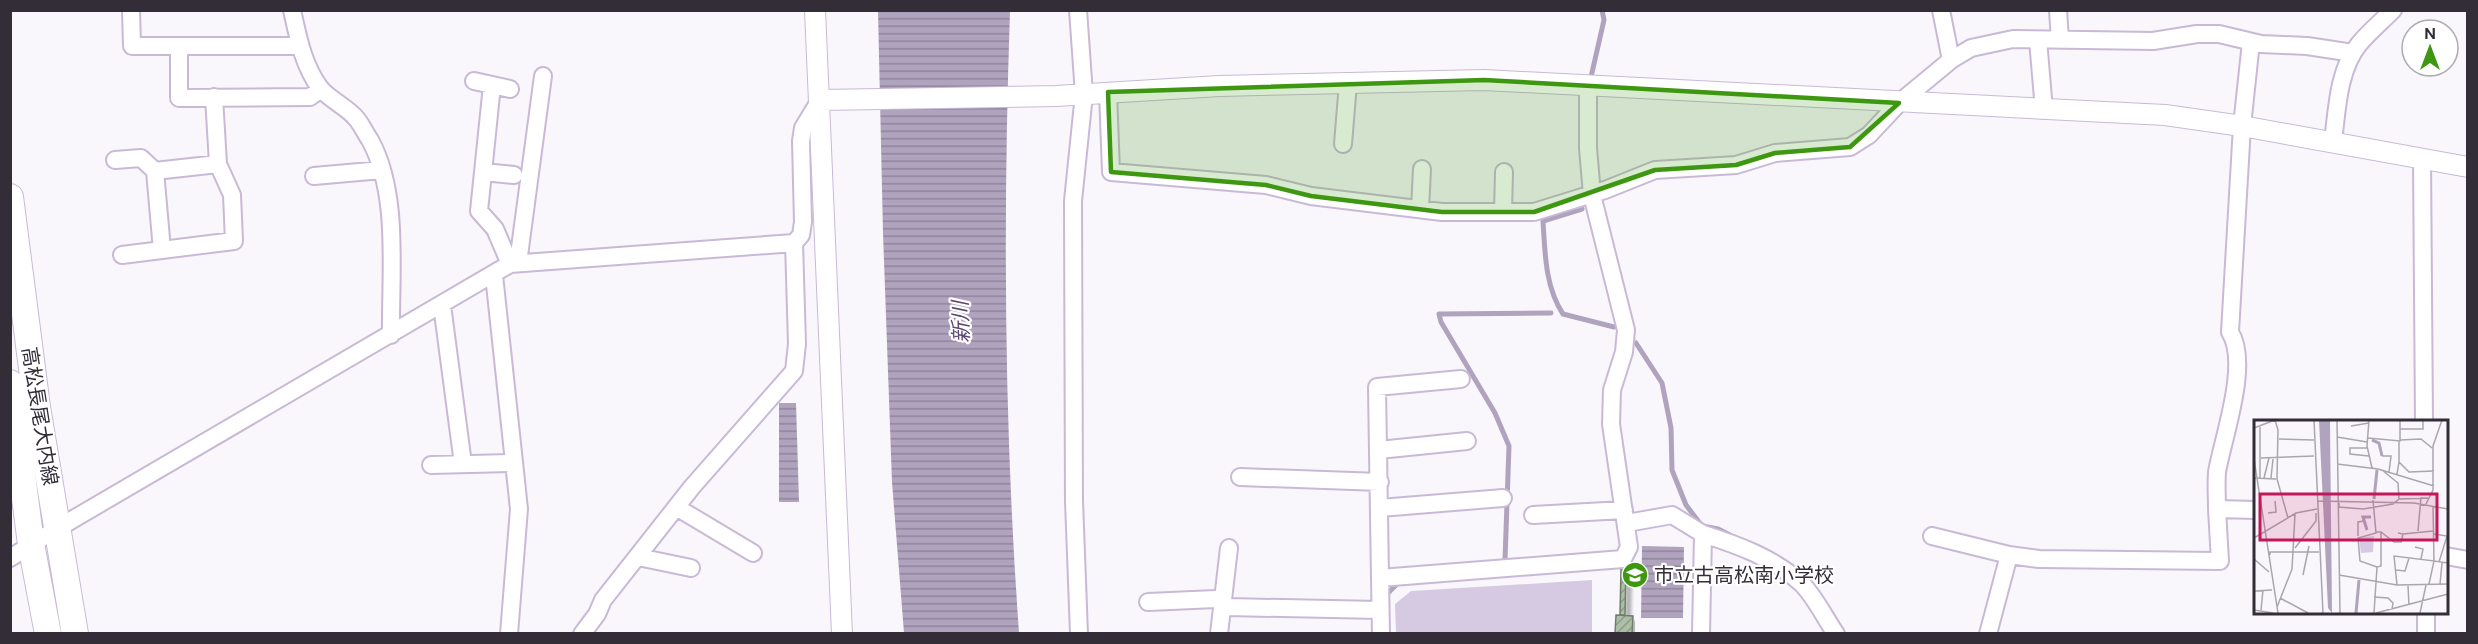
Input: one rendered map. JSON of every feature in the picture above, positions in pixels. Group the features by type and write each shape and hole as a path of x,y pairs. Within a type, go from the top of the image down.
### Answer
{"main road":[{"name":"高松長尾大内線","path":"10,198 37,407 75,633"},
{"name":"高松長尾大内線","path":"10,383 21,551 48,633"}],"street":[{"path":"131,10 132,46 300,46"},
{"path":"292,10 300,46 308,68 321,89 355,117 371,143 382,170 390,213 391,335"},
{"path":"815,10 822,100 842,633"},
{"path":"1078,10 1084,94 1073,201 1074,501 1079,633"},
{"path":"1941,10 1951,60"},
{"path":"2058,10 2060,40"},
{"path":"2332,142 2340,94 2353,53 2393,10"},
{"path":"1108,92 1112,172 1266,185 1311,196 1442,212 1534,212 1592,195 1655,170 1736,165 1775,153 1850,147 1869,135 1899,103 1951,60 1971,48 1991,42 2153,41 2178,36 2219,34 2261,44 2307,45 2353,53"},
{"path":"2038,40 2044,110"},
{"path":"1932,536 2009,555 2039,559 2220,561 2217,474 2232,416 2237,360 2235,341 2230,332 2242,126 2251,42"},
{"path":"179,46 179,98 310,97 321,89"},
{"path":"514,263 543,76"},
{"path":"822,100 1056,96 1219,86 1484,80 2165,115 2242,126 2468,167"},
{"path":"474,81 510,89"},
{"path":"1343,144 1348,83"},
{"path":"492,85 479,211 495,229 514,263"},
{"path":"1380,578 1623,559 1629,547 1611,424 1612,390 1624,352 1626,330 1592,195 1588,148 1588,86"},
{"path":"122,255 234,241 232,195 218,164 214,98"},
{"path":"582,633 597,614 603,600 676,507 794,371 797,344 794,243 801,235 803,222 801,141 803,128 822,100"},
{"path":"115,160 141,158 155,171 162,250"},
{"path":"2422,158 2424,420"},
{"path":"155,171 218,164"},
{"path":"1420,209 1422,169"},
{"path":"314,176 382,170"},
{"path":"483,172 514,175"},
{"path":"1503,212 1504,172"},
{"path":"21,551 514,263 794,243"},
{"path":"494,274 519,509 509,633"},
{"path":"442,305 463,464"},
{"path":"1381,633 1377,387 1461,379"},
{"path":"1379,450 1467,441"},
{"path":"431,465 514,463"},
{"path":"1240,477 1380,482"},
{"path":"1380,508 1503,498"},
{"path":"676,507 753,553"},
{"path":"2217,509 2254,510"},
{"path":"1533,515 1672,515 1703,534 1743,547 1778,567 1803,585 1836,633"},
{"path":"1701,633 1703,534"},
{"path":"1219,633 1229,548"},
{"path":"1988,633 2009,555"},
{"path":"2448,556 2468,560"},
{"path":"638,557 691,568"},
{"path":"1148,602 1216,599 1227,607 1380,610"},
{"path":"2426,614 2426,633"}],"highlighted area":[{"path":"1484,80 1899,103 1850,147 1775,153 1736,165 1655,170 1534,212 1442,212 1311,196 1266,185 1111,172 1108,92"}],"shaded area":[{"path":"1592,580 1592,633 1396,633 1395,604 1411,591"}],"water":[{"name":"新川","path":"878,11 1010,11 1006,167 1006,322 1010,478 1019,633 904,633 892,482"},
{"path":"779,403 796,403 799,502 779,502"},
{"path":"1642,546 1684,547 1683,618 1641,618"}],"building":[{"path":"1621,569 1626,569 1625,615 1620,615"},
{"path":"1616,615 1633,616 1632,634 1615,634"}],"waterway":[{"path":"1591,77 1604,20 1602,10"},
{"path":"1582,209 1543,221 1549,281 1563,314 1614,327"},
{"path":"1505,560 1509,446 1495,413 1441,322 1439,314 1551,313"},
{"path":"1636,343 1662,383 1671,428 1672,470 1686,505 1702,526 1718,529 1730,535"},
{"path":"1386,599 1386,595 1400,581"}],"place":[{"name":"市立古高松南小学校","path":"1635,575"}]}
